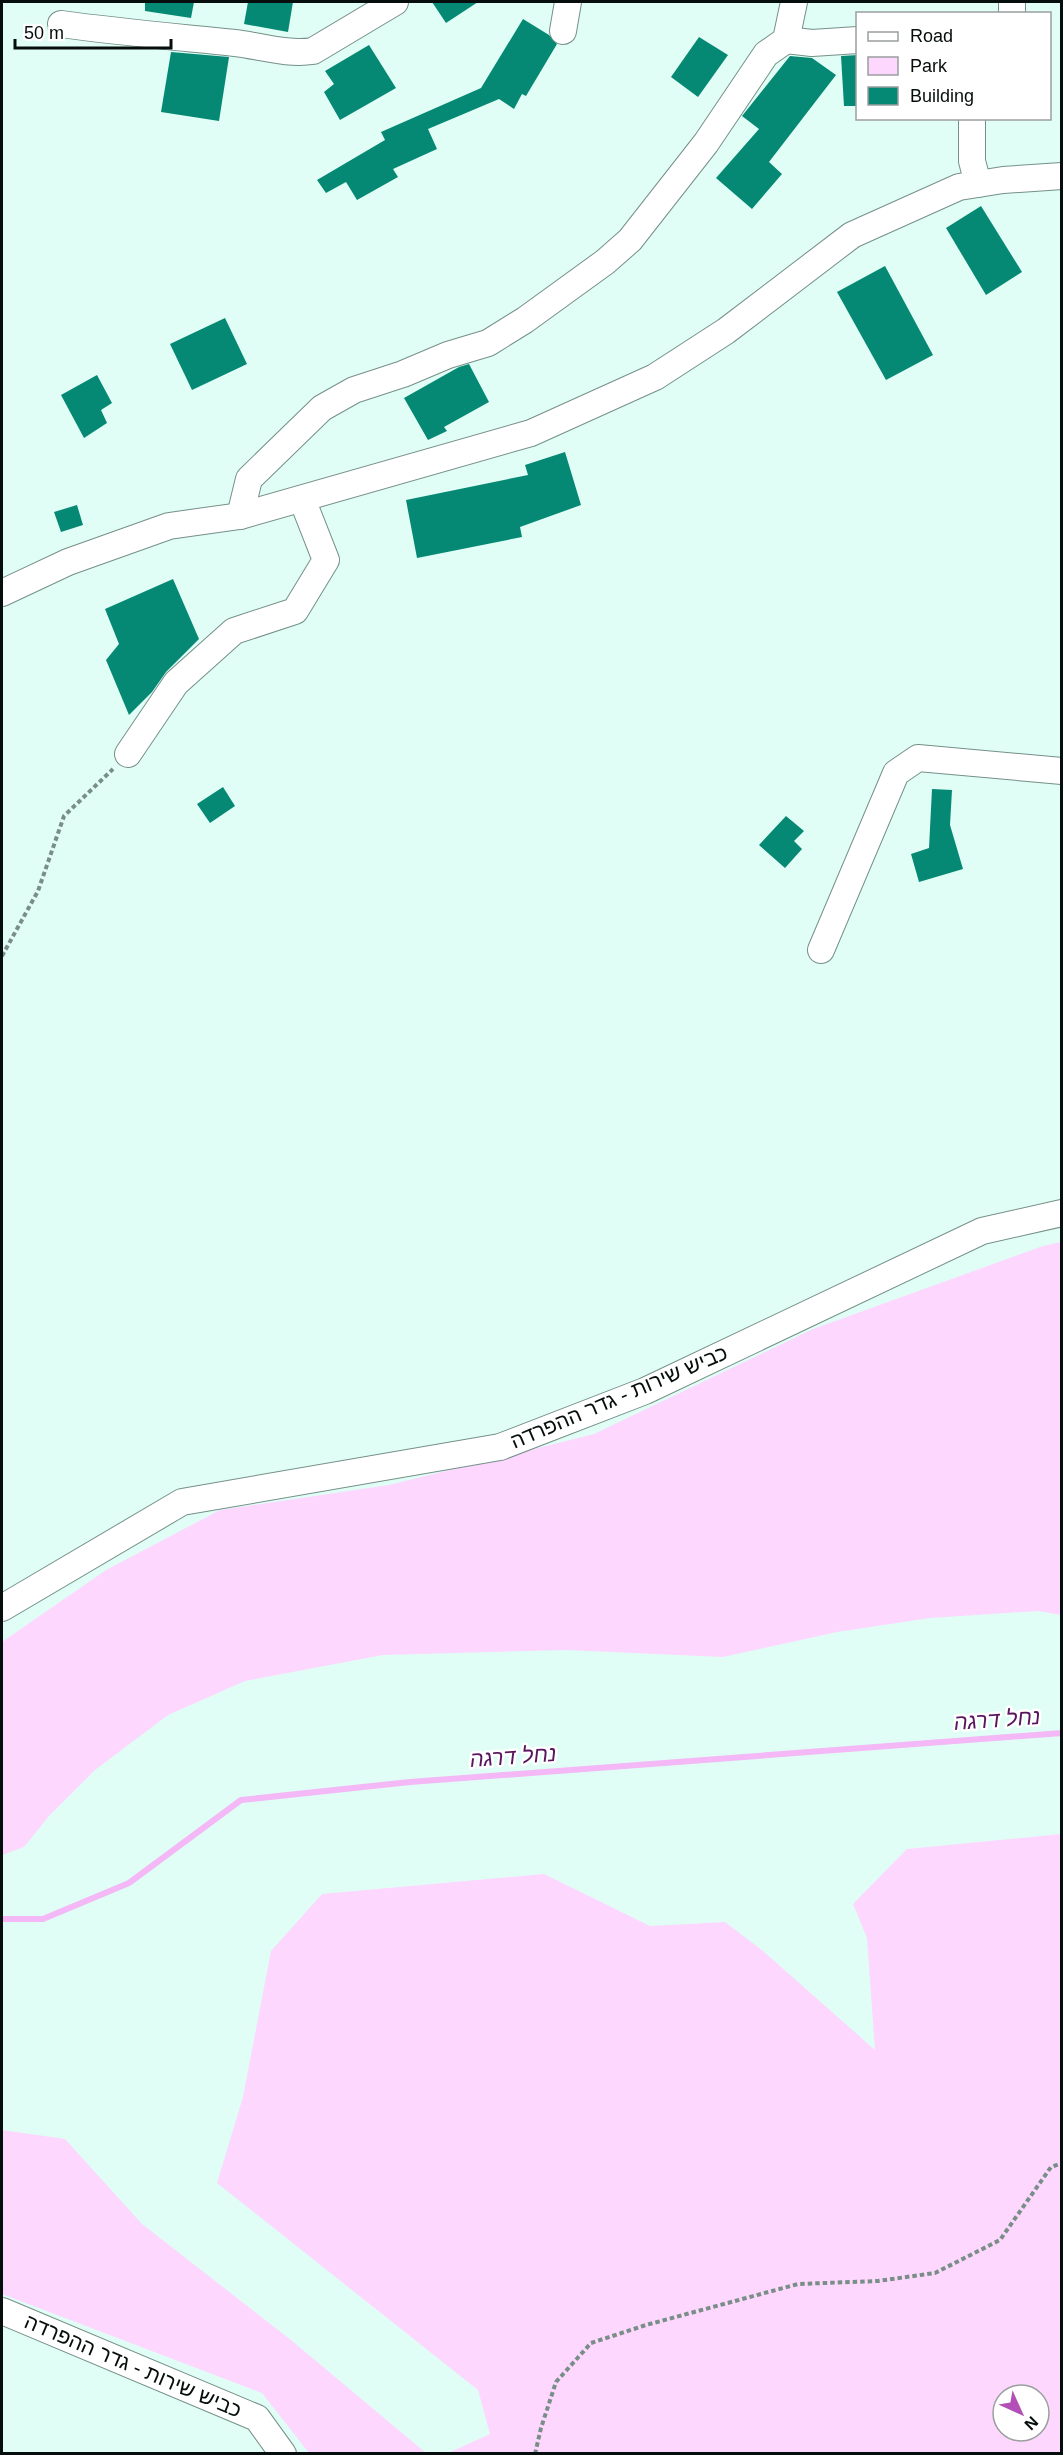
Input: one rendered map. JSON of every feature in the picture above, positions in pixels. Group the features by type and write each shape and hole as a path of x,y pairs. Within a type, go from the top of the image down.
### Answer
{"street":[{"path":"61,24 236,43 297,53 313,51 395,2"},
{"path":"563,31 568,2"},
{"path":"786,40 794,2"},
{"path":"240,516 249,479 322,408 354,390 403,374 448,355 488,343 525,320 605,262 637,231 706,143 766,54 786,40 812,43 856,40"},
{"path":"972,120 972,161 978,184"},
{"path":"2,593 68,562 169,526 240,516 531,433 655,377 726,331 852,235 959,187 1003,180 1062,176"},
{"path":"128,754 176,683 234,631 295,611 326,560 302,499"},
{"path":"821,950 896,773 918,758 1062,771"},
{"name":"כביש שירות - גדר ההפרדה","path":"2,1608 182,1502 500,1447 645,1391 982,1231 1062,1213"},
{"name":"כביש שירות - גדר ההפרדה","path":"2,2311 257,2418 283,2454"}],"path":[{"path":"2,956 38,891 64,816 128,754"},
{"path":"535,2454 556,2382 591,2343 646,2325 798,2284 878,2281 935,2273 1000,2240 1051,2167 1062,2163"}],"green space":[{"path":"1061,1242 1061,1615 1039,1611 930,1618 837,1632 723,1657 566,1650 383,1655 245,1681 168,1715 95,1770 49,1816 24,1847 2,1855 2,1642 106,1570 220,1510 389,1485 594,1434 813,1329 1043,1246"},
{"path":"1061,1834 1061,2453 448,2453 490,2434 478,2390 217,2183 243,2097 271,1951 322,1894 544,1874 650,1926 725,1922 763,1951 875,2050 867,1938 853,1904 907,1849"},
{"path":"2,2130 65,2139 142,2224 291,2340 426,2453 309,2453 262,2393 2,2294"}],"building":[{"path":"145,2 194,2 191,18 145,11"},
{"path":"248,2 293,2 288,32 244,24"},
{"path":"432,2 478,2 446,23"},
{"path":"523,19 549,35 557,44 526,96 522,94 514,109 499,99 428,129 437,149 393,169 398,177 357,200 346,182 326,193 317,180 385,140 381,132 481,88"},
{"path":"699,37 728,55 698,97 671,77"},
{"path":"369,45 396,88 340,120 324,92 334,84 325,71"},
{"path":"171,52 229,57 219,121 161,112"},
{"path":"856,55 856,106 844,106 841,56"},
{"path":"790,56 812,58 836,75 769,162 782,174 752,209 716,178 759,129 742,116"},
{"path":"981,206 1022,272 986,295 946,228"},
{"path":"885,266 933,355 886,380 837,292"},
{"path":"225,318 247,364 192,390 170,344"},
{"path":"469,364 489,402 444,427 447,431 428,440 404,398 459,367"},
{"path":"97,375 112,403 101,410 107,423 84,438 61,395"},
{"path":"565,452 581,505 520,527 522,537 417,558 406,500 528,475 525,465"},
{"path":"77,505 83,525 61,532 54,512"},
{"path":"173,579 199,639 166,672 152,692 129,715 106,660 119,644 105,609"},
{"path":"223,787 235,806 210,823 197,804"},
{"path":"932,789 952,790 950,825 963,869 919,882 911,854 929,848"},
{"path":"786,816 804,831 794,841 802,849 785,868 759,845"}],"waterway":[{"name":"נחל דרגה","path":"2,1919 43,1919 129,1883 241,1800 410,1782 1062,1733"}]}
